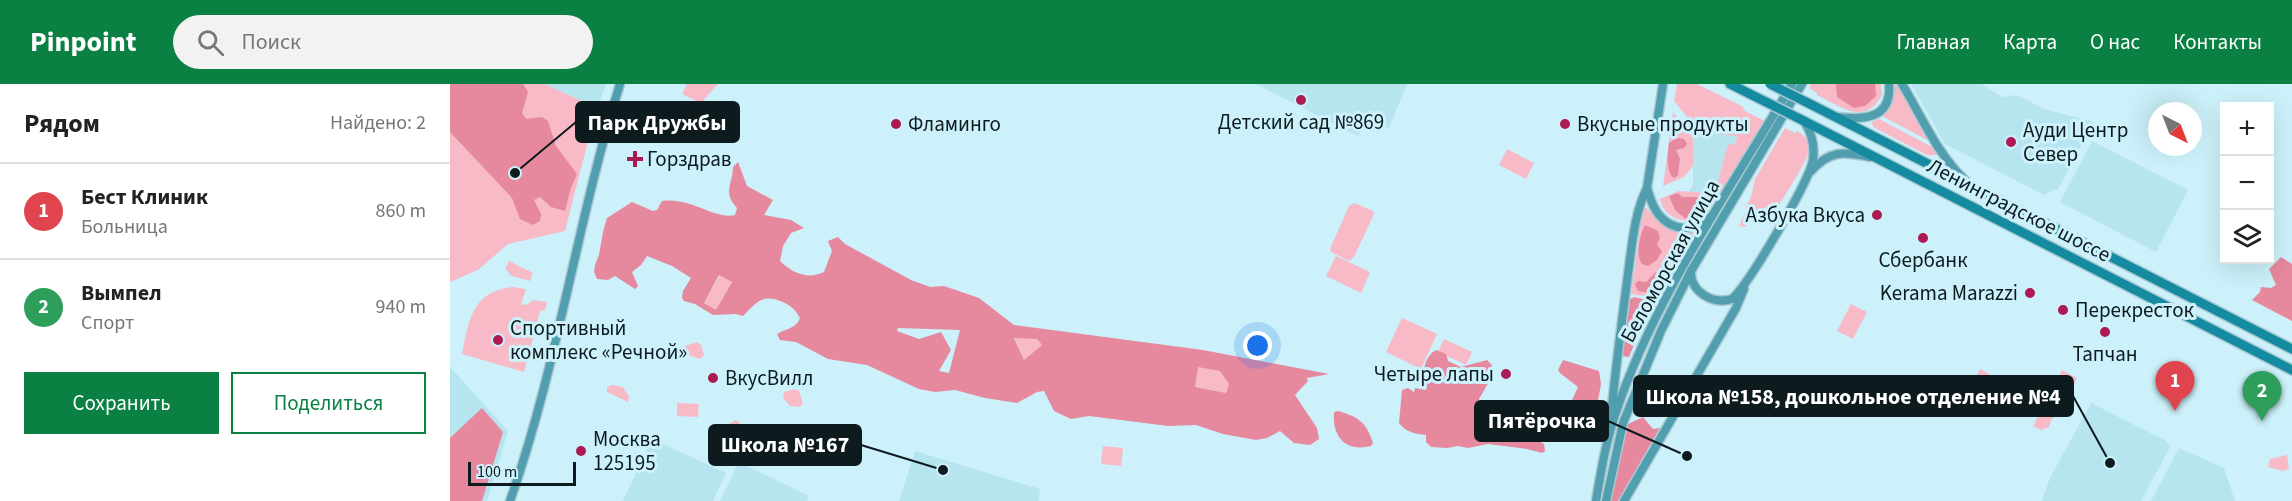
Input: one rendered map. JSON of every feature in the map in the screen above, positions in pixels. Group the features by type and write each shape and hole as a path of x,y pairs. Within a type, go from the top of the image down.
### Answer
{"main road":[{"path":"510,501 540,399 598,162 620,84"},
{"path":"1655,84 1658,104"},
{"path":"1609,434 1616,362 1634,238 1642,198 1647,188 1658,104 1663,84"},
{"name":"Ленинградское шоссе","path":"1730,84 2292,370"},
{"name":"Ленинградское шоссе","path":"1770,84 2292,349"},
{"name":"Беломорская улица","path":"1596,501 1609,434 1624,390 1651,326 1678,275 1792,84"},
{"name":"Беломорская улица","path":"1606,501 1623,423 1661,331 1691,271 1802,84"},
{"path":"1837,117 1853,119 1876,115 1886,103 1889,84"},
{"path":"1902,84 1944,155 1969,184"},
{"path":"1803,120 1813,142 1812,160 1807,176"},
{"path":"1624,501 1736,308 1748,280 1807,176 1820,161 1836,153 1879,158"},
{"path":"1647,188 1658,214 1667,222 1680,228 1693,228 1703,224 1720,205"},
{"path":"1691,271 1693,284 1697,289 1717,301 1732,299 1748,280"}],"shaded area":[{"path":"450,84 545,84 586,103 595,114 565,231 508,244 478,270 450,282"},
{"path":"450,84 523,84 528,92 522,113 526,119 542,117 548,121 556,146 577,174 565,211 551,207 540,197 534,200 541,214 540,221 533,225 520,219 512,198 450,132"},
{"path":"545,84 606,84 595,114 586,103"},
{"path":"687,84 718,84 701,103 682,94"},
{"path":"1256,84 1407,84 1389,128 1368,117 1358,136"},
{"path":"1677,84 1697,84 1744,107 1743,110 1765,121 1719,201 1706,217 1696,221 1685,221 1672,216 1666,212 1660,199 1679,191 1711,193 1716,189 1728,144 1735,145 1737,136 1699,132 1674,101"},
{"path":"1811,84 1881,84 1882,95 1868,110 1851,111 1817,95 1809,88"},
{"path":"1836,84 1875,84 1876,96 1865,106 1854,108 1837,97"},
{"path":"1894,84 1898,84 1931,142 1882,116 1892,102"},
{"path":"1911,84 1981,84 2003,97 2017,95 2044,109 2094,122 2057,191 2054,189 2044,195 1945,144"},
{"path":"1673,112 1693,137 1693,166 1684,177 1663,186"},
{"path":"1879,119 1934,148 1939,155 1927,155 1873,127 1872,122"},
{"path":"1785,128 1795,133 1797,131 1807,139 1809,151 1806,158 1778,207 1768,207 1755,215 1745,227 1739,226 1751,197 1755,179"},
{"path":"1699,132 1737,135 1735,145 1728,145 1716,189 1711,193 1689,192 1693,184 1693,137"},
{"path":"1677,138 1684,139 1687,144 1684,148 1676,150 1680,159 1678,175 1674,178 1668,166 1668,152 1669,143"},
{"path":"2092,141 2188,190 2156,252 2060,202"},
{"path":"1507,149 1534,163 1526,179 1499,165"},
{"path":"738,162 747,186 773,200 764,215 791,220 804,228 791,233 783,246 780,261 795,272 812,275 824,272 832,251 828,241 838,237 845,244 911,280 930,287 944,286 979,298 1014,325 1203,350 1329,374 1307,378 1308,381 1295,395 1317,428 1319,439 1310,445 1294,443 1280,431 1267,438 1256,440 1223,434 1196,425 1168,426 1089,416 1071,419 1054,411 1044,391 1037,392 1017,403 955,390 935,392 919,389 867,365 828,359 796,342 780,340 777,334 794,326 800,318 791,307 776,299 761,300 743,316 713,315 682,298 683,291 691,278 672,266 647,256 632,272 638,286 635,289 615,276 608,280 597,279 594,272 595,265 607,218 632,202 653,211 657,210 662,201 683,202 727,216 735,215 737,208 729,192 733,167","holes":["719,275 732,282 716,310 704,303","898,328 960,330 949,373 939,371 951,350 941,332 919,339 897,331","1014,338 1037,339 1042,345 1024,360","1198,367 1220,371 1229,384 1226,393 1195,387"]},
{"path":"1678,193 1682,197 1709,197 1712,201 1702,214 1686,219 1675,210 1669,196"},
{"path":"1354,203 1373,211 1374,214 1354,257 1349,261 1331,252 1330,249 1349,206"},
{"path":"1643,208 1647,208 1667,227 1694,233 1677,264 1661,283 1654,298 1631,294"},
{"path":"1645,225 1658,231 1660,238 1657,245 1662,251 1657,260 1648,266 1642,264 1639,256 1640,239"},
{"path":"1336,256 1370,272 1361,293 1326,276"},
{"path":"2281,257 2292,264 2292,321 2252,300 2260,292 2261,287 2271,288 2276,285 2269,269"},
{"path":"509,261 533,273 530,281 509,275 505,269"},
{"path":"1656,272 1660,275 1654,289 1649,293 1638,291 1635,284 1638,281 1646,282"},
{"path":"720,275 732,282 716,311 704,303"},
{"name":"Спортивный комплекс «Речной»","path":"513,287 526,289 521,304 526,305 534,300 547,302 545,310 540,311 524,372 462,354 470,319 481,301 489,294"},
{"path":"1634,297 1652,301 1629,357 1622,356 1630,299"},
{"path":"1851,304 1867,312 1853,339 1837,331"},
{"path":"1402,318 1437,334 1421,369 1386,352"},
{"path":"1014,337 1037,339 1042,345 1024,360"},
{"path":"1444,339 1472,352 1466,365 1438,352"},
{"path":"697,342 701,345 704,355 700,359 685,354 683,347"},
{"path":"1436,350 1446,354 1448,361 1461,367 1487,360 1492,365 1490,380 1479,399 1482,413 1513,426 1544,444 1545,451 1542,453 1488,444 1468,448 1431,447 1426,442 1426,435 1404,429 1399,423 1402,390 1408,388 1414,392 1415,388 1426,390 1428,380 1423,375 1424,367 1428,358"},
{"path":"1563,360 1599,371 1601,384 1597,406 1590,419 1590,434 1557,432 1578,387 1558,370"},
{"path":"1198,366 1220,371 1229,384 1226,393 1195,387"},
{"path":"450,367 508,431 487,501 450,501"},
{"path":"1980,369 1994,377 1980,405 1965,397"},
{"path":"2062,370 2077,378 2071,391 2063,394 2059,400 2060,412 2051,420 2049,427 2041,430 2033,426"},
{"path":"612,385 623,387 629,397 628,402 607,392 607,387"},
{"path":"795,389 799,391 803,403 800,407 790,406 783,398 784,392"},
{"path":"677,403 699,404 698,417 677,416"},
{"path":"2091,403 2166,441 2170,447 2141,501 2042,501 2050,478"},
{"path":"482,408 503,432 482,501 450,501 450,438"},
{"path":"1338,411 1361,421 1368,430 1373,443 1371,446 1354,447 1342,441 1335,429 1334,412"},
{"path":"1643,417 1653,429 1660,428 1618,501 1610,501 1628,424"},
{"path":"736,420 739,422 746,443 732,433 729,424"},
{"path":"652,439 726,473 713,501 623,501"},
{"path":"1103,446 1123,448 1121,466 1101,464"},
{"path":"2179,448 2224,468 2235,501 2151,501"},
{"path":"915,451 1040,489 1039,501 899,501"},
{"path":"2287,455 2289,469 2283,471 2268,467 2270,459"},
{"path":"739,462 809,496 807,501 720,501"}],"place":[{"name":"Детский сад №869","path":"1301,100"},
{"name":"Фламинго","path":"896,124"},
{"name":"Вкусные продукты","path":"1565,124"},
{"name":"Ауди Центр Север","path":"2011,142"},
{"name":"Горздрав","path":"635,159"},
{"name":"Парк Дружбы","path":"515,173"},
{"name":"Азбука Вкуса","path":"1877,215"},
{"name":"Сбербанк","path":"1923,238"},
{"name":"Kerama Marazzi","path":"2030,293"},
{"name":"Перекресток","path":"2063,310"},
{"name":"Тапчан","path":"2105,332"},
{"name":"Спортивный комплекс «Речной»","path":"498,340"},
{"name":"Четыре лапы","path":"1506,374"},
{"name":"ВкусВилл","path":"713,378"},
{"name":"Бест Клиник","path":"2175,411"},
{"name":"Вымпел","path":"2262,421"},
{"name":"Москва 125195","path":"581,451"},
{"name":"Пятёрочка","path":"1687,456"},
{"name":"Школа №158, дошкольное отделение №4","path":"2110,463"},
{"name":"Школа №167","path":"943,470"}]}
